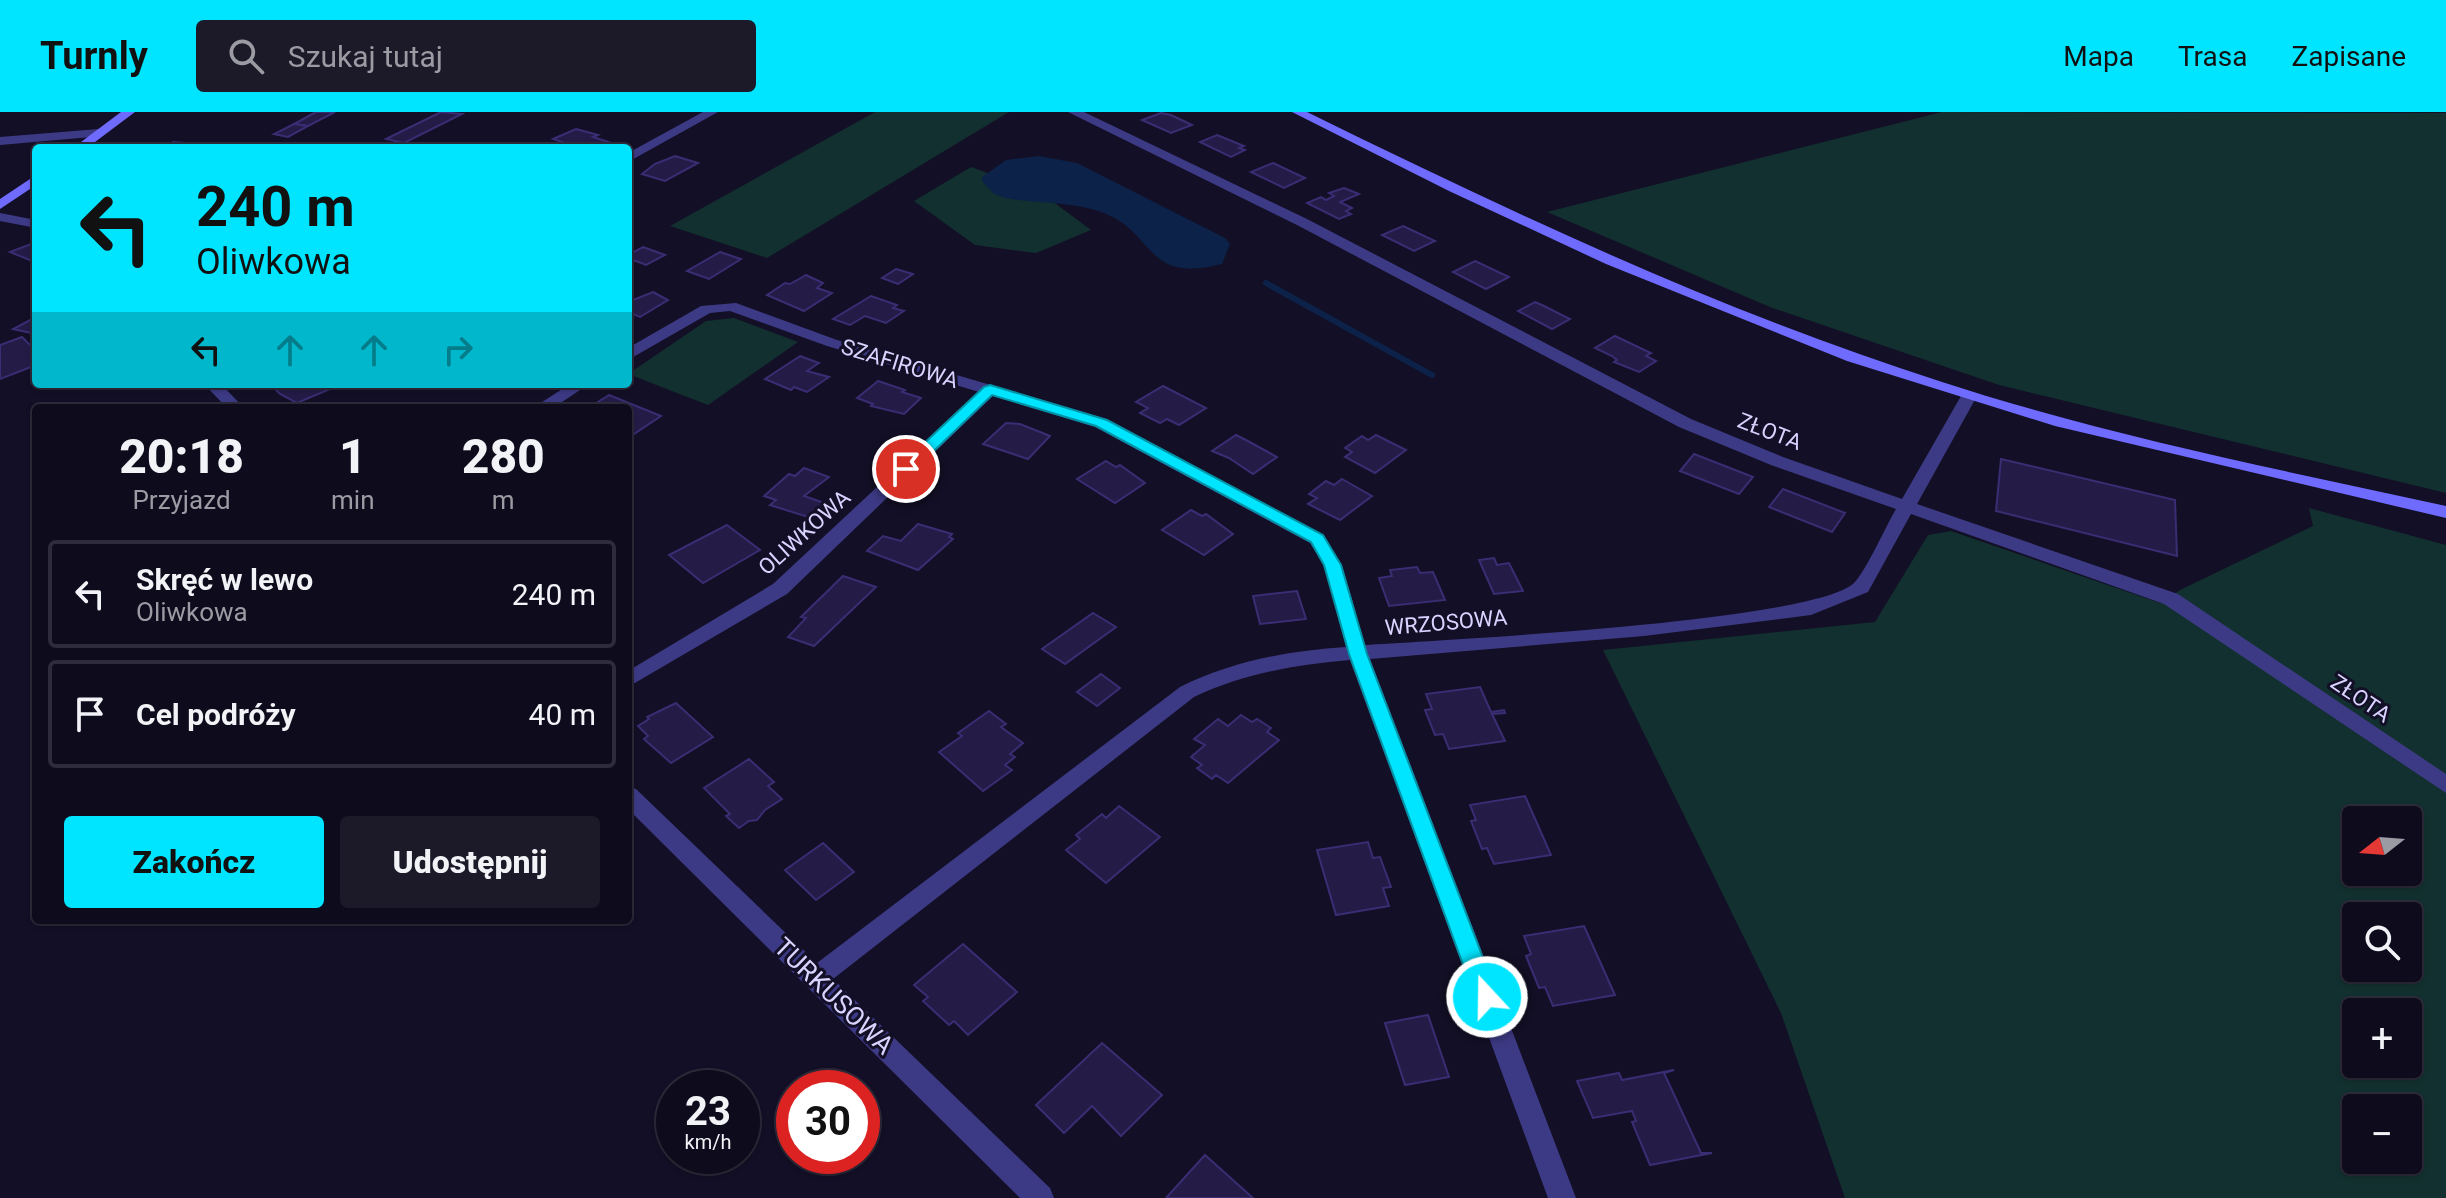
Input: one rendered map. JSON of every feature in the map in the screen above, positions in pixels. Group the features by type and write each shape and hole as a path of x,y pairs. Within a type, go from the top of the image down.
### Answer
{"street":[{"path":"84,144 129,112"},
{"path":"632,156 712,112"},
{"name":"ZŁOTA","path":"1074,112 1302,222 1685,423 1777,461 2171,599 2446,785"},
{"path":"1298,112 1650,277 1865,361 1969,396 2100,431 2446,512"},
{"path":"0,141 99,133"},
{"path":"0,205 32,182"},
{"path":"0,217 32,223"},
{"name":"SZAFIROWA","path":"632,353 706,309 731,306 832,343 1101,423 1317,539 1333,565 1358,654 1562,1198"},
{"path":"216,388 232,404"},
{"path":"548,404 574,388"},
{"name":"OLIWKOWA","path":"632,678 780,589 990,390"},
{"name":"WRZOSOWA","path":"816,978 1187,692 1237,669 1358,654 1691,625 1816,609 1861,587 1969,396"},
{"name":"TURKUSOWA","path":"632,799 1040,1198"}],"green space":[{"path":"875,112 1009,112 767,258 670,226"},
{"path":"1942,112 2446,113 2446,493 1999,385 1770,307 1547,212"},
{"path":"971,167 1040,192 1091,230 1036,253 975,245 914,201"},
{"path":"734,318 798,342 708,405 632,376 632,371 706,321"},
{"path":"2309,508 2446,545 2446,1198 1845,1198 1781,1013 1603,650 1875,622 1928,535 1951,531 2160,603 2182,589 2313,526"}],"water":[{"path":"1039,156 1077,163 1225,238 1230,244 1222,264 1178,267 1164,262 1121,222 1104,213 1080,206 1005,198 994,194 982,181 982,177 1006,160"}],"building":[{"path":"316,112 335,112 308,126 294,124"},
{"path":"441,112 462,114 404,143 386,139"},
{"path":"1161,113 1192,125 1171,133 1142,120"},
{"path":"294,124 308,126 288,137 274,134"},
{"path":"576,129 598,135 593,137 611,143 568,144 553,139"},
{"path":"1217,135 1244,146 1239,148 1245,150 1231,157 1200,142"},
{"path":"675,156 698,163 665,181 642,174 655,164"},
{"path":"1273,163 1305,178 1284,188 1251,172"},
{"path":"1344,188 1359,194 1340,202 1352,208 1346,211 1351,214 1339,219 1307,203 1321,197 1326,200 1334,196 1329,193"},
{"path":"1403,226 1435,241 1414,251 1382,235"},
{"path":"32,244 32,261 10,252"},
{"path":"643,247 665,255 646,265 632,260 632,253"},
{"path":"720,252 741,259 709,279 687,271"},
{"path":"1475,261 1509,277 1486,289 1453,272"},
{"path":"896,269 913,274 898,284 882,278"},
{"path":"806,275 823,283 817,288 832,293 804,311 767,295 785,283 790,284"},
{"path":"653,292 668,300 640,317 632,314 632,300"},
{"path":"871,296 897,305 893,308 904,311 886,323 865,316 850,325 833,319"},
{"path":"1535,302 1570,319 1552,329 1518,311"},
{"path":"32,319 32,333 13,329"},
{"path":"1615,336 1651,353 1646,356 1656,361 1639,372 1614,362 1617,360 1612,356 1595,348"},
{"path":"22,337 32,347 32,367 0,379 0,345"},
{"path":"800,356 819,363 807,371 829,377 807,392 794,387 791,390 765,379"},
{"path":"878,381 921,398 904,414 871,406 873,404 857,398"},
{"path":"1163,386 1206,408 1179,425 1167,419 1160,423 1140,413 1148,408 1136,402"},
{"path":"278,388 333,388 297,403 275,389"},
{"path":"609,395 631,404 595,404"},
{"path":"632,404 661,416 632,435"},
{"path":"1006,423 1020,424 1050,436 1028,459 983,444"},
{"path":"1236,435 1277,457 1253,474 1212,451"},
{"path":"1376,435 1406,450 1375,473 1345,457 1352,452 1345,448 1362,436 1368,440"},
{"path":"1694,454 1753,477 1739,494 1680,471"},
{"path":"2001,459 2175,500 2177,556 1996,511"},
{"path":"1106,461 1116,467 1120,465 1145,483 1115,503 1077,479"},
{"path":"804,468 829,477 804,496 827,504 811,518 770,505 776,500 764,496 789,474 795,476"},
{"path":"1342,479 1372,496 1340,520 1308,504 1317,498 1309,494 1326,481 1334,485"},
{"path":"1783,489 1845,513 1832,532 1769,507"},
{"path":"1191,510 1202,516 1206,514 1233,534 1204,555 1162,530"},
{"path":"918,524 952,534 949,537 953,539 918,570 867,551 883,536 901,541"},
{"path":"727,525 760,550 703,583 669,555"},
{"path":"1494,558 1497,565 1509,563 1523,591 1494,594 1479,560"},
{"path":"1417,567 1420,573 1433,572 1445,600 1389,606 1379,578 1392,576 1390,570"},
{"path":"843,576 876,587 814,646 788,637 806,618 801,617"},
{"path":"1297,591 1306,619 1260,624 1253,596"},
{"path":"1093,613 1116,627 1065,664 1042,649"},
{"path":"1101,674 1120,688 1097,706 1077,692"},
{"path":"1480,687 1491,712 1504,710 1505,713 1492,714 1505,741 1449,749 1443,734 1435,735 1425,710 1432,709 1426,694"},
{"path":"676,703 713,737 671,763 644,739 648,736 638,726 649,719 647,717"},
{"path":"989,711 1006,724 1001,727 1023,743 1010,754 1015,757 1005,765 1012,770 983,791 939,752 962,736 958,733"},
{"path":"1241,715 1252,722 1257,719 1271,728 1267,732 1279,740 1228,783 1216,775 1212,779 1197,768 1202,765 1191,757 1205,745 1194,739 1218,719 1228,726"},
{"path":"749,759 774,782 768,786 782,799 765,810 757,820 739,828 726,816 730,814 704,788"},
{"path":"1525,796 1551,855 1494,864 1487,848 1482,849 1471,821 1476,820 1470,805"},
{"path":"1119,806 1160,837 1106,883 1066,850 1080,839 1076,835 1102,814 1106,818"},
{"path":"1368,842 1373,858 1380,857 1391,887 1383,888 1389,906 1336,915 1317,850"},
{"path":"823,843 854,872 816,900 785,870"},
{"path":"1584,926 1615,995 1553,1006 1545,987 1539,988 1526,956 1531,954 1524,936"},
{"path":"963,944 1017,992 968,1035 954,1021 949,1025 923,1001 928,997 914,985"},
{"path":"1428,1015 1449,1077 1405,1085 1385,1023"},
{"path":"1102,1043 1162,1095 1121,1136 1092,1106 1064,1133 1036,1105"},
{"path":"1674,1070 1664,1073 1701,1153 1712,1153 1650,1165 1632,1122 1636,1121 1632,1111 1593,1118 1577,1081 1619,1073 1622,1080"},
{"path":"1205,1155 1253,1198 1166,1198"}],"waterway":[{"path":"1266,283 1432,375"}],"route":[{"path":"906,469 990,390 1101,423 1317,539 1327,550 1333,565 1358,654 1487,997"}]}
